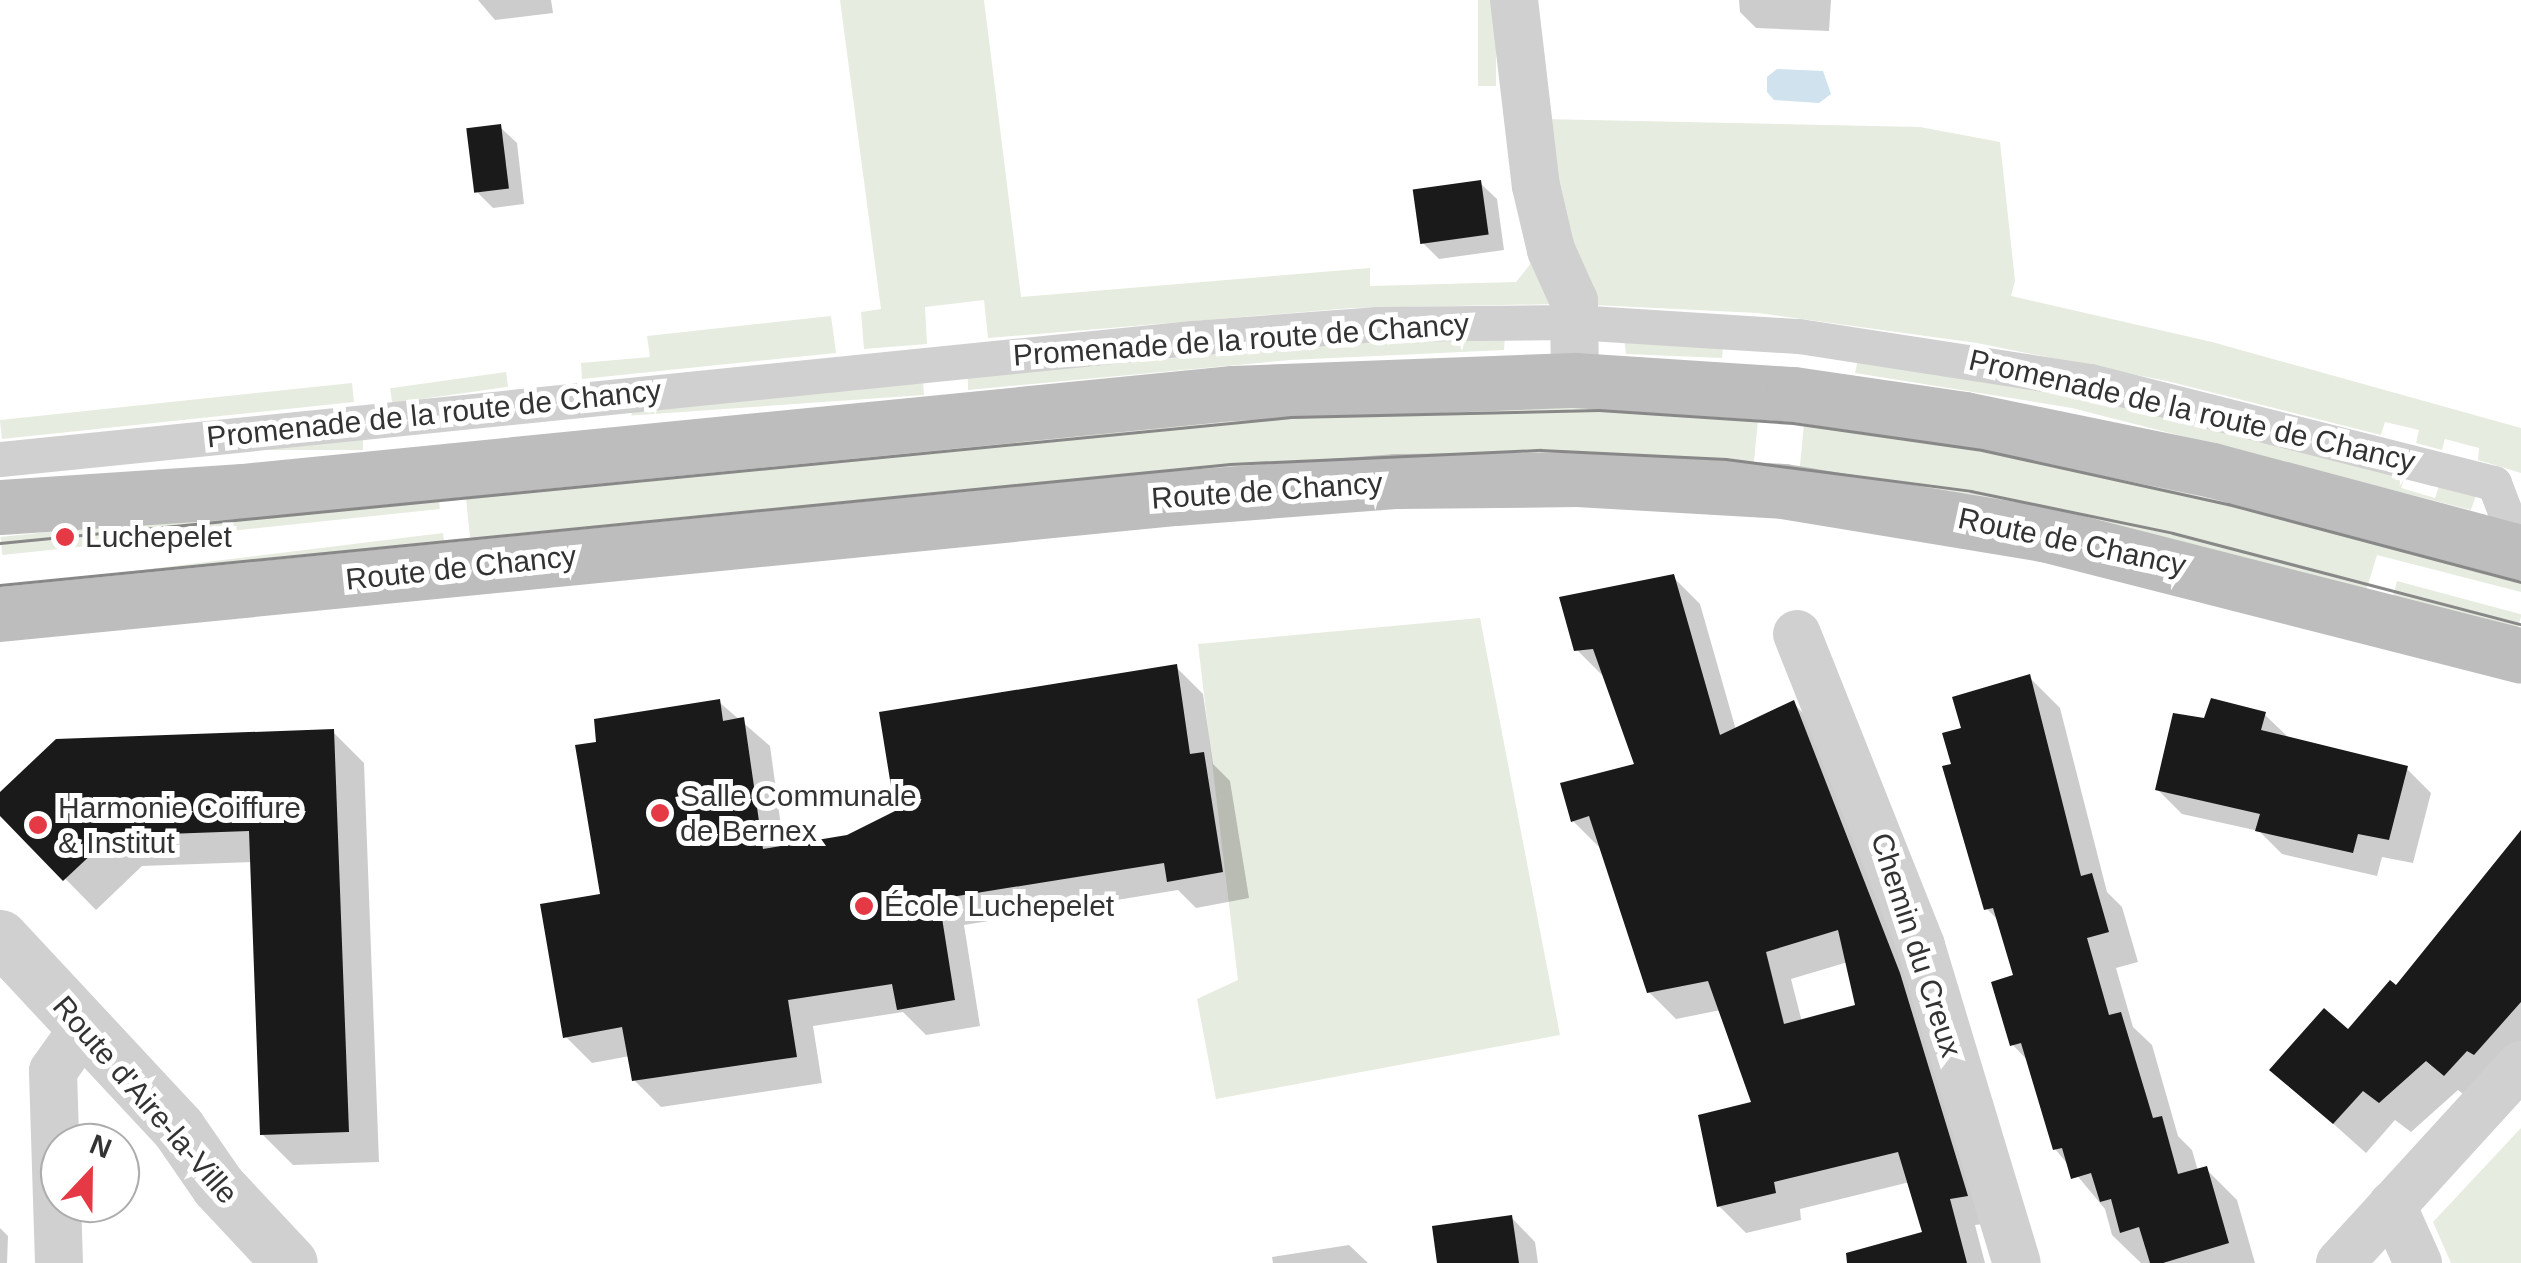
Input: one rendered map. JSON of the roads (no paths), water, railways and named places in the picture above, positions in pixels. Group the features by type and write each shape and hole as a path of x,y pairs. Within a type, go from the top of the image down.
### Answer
{"main road":[{"path":"0,507 242,492 1234,394 1575,380 1793,394 1964,419 2514,534"},
{"name":"Route de Chancy","path":"0,614 1212,494 1397,481 1578,479 1783,491 2044,534 2521,656"}],"street":[{"path":"1514,0 1536,186 1574,301 1575,380"},
{"name":"Promenade de la route de Chancy","path":"0,459 1192,338 1377,324 1574,322 1799,336 2072,378 2494,483 2514,534"},
{"name":"Chemin du Creux","path":"1797,634 1920,946 2017,1263"},
{"name":"Route d'Aire-la-Ville","path":"0,937 86,1026 290,1263"},
{"path":"60,1263 53,1071 86,1026"},
{"path":"2340,1263 2521,1065"},
{"path":"2392,1205 2418,1263"}],"water":[{"path":"1777,69 1823,71 1831,94 1819,103 1774,100 1767,92 1767,77"}],"tram line":[{"path":"0,543 1291,417 1599,410 1793,423 1982,450 2228,504 2521,582"},
{"path":"0,585 1230,464 1541,450 1726,459 1971,491 2173,533 2521,624"}],"place":[{"name":"Luchepelet","path":"65,537"},
{"name":"Salle Communale de Bernex","path":"660,813"},
{"name":"Harmonie Coiffure & Institut","path":"38,825"},
{"name":"École Luchepelet","path":"864,906"}]}
